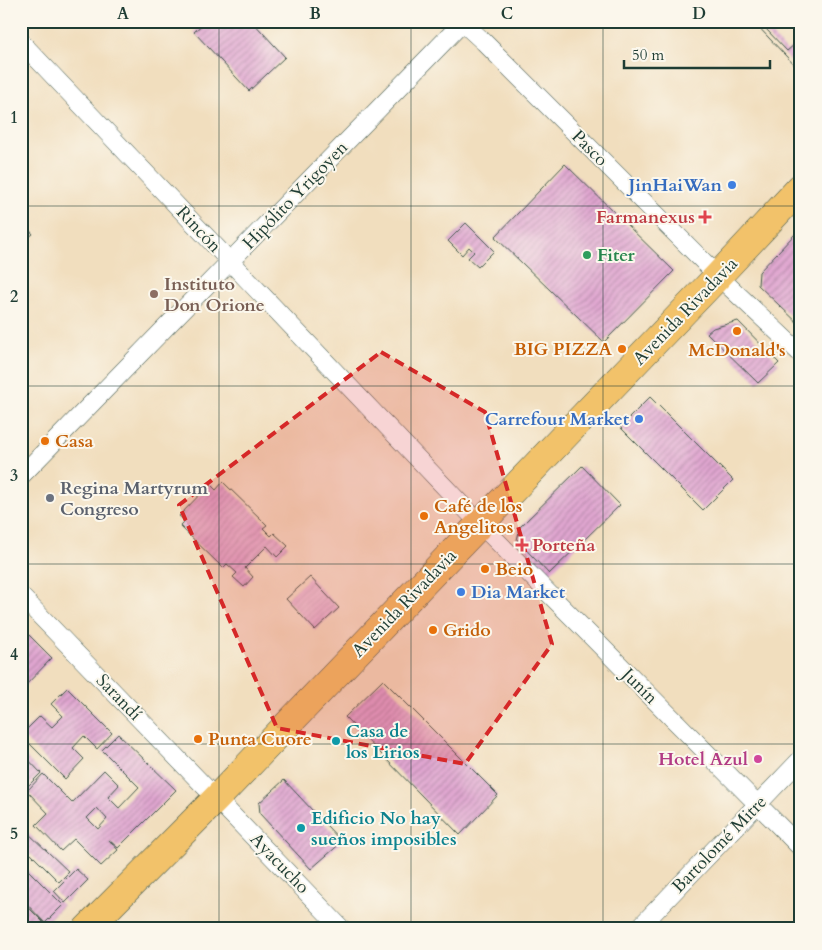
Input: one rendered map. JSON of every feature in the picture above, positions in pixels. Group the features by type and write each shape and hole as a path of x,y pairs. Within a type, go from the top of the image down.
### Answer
{"main road":[{"name":"Avenida Rivadavia","path":"88,929 217,798 801,187"}],"street":[{"name":"Hipólito Yrigoyen","path":"21,476 462,22"},
{"name":"Pasco","path":"462,22 718,276 801,354"},
{"name":"Rincón","path":"21,42 480,524"},
{"name":"Junín","path":"480,524 801,848"},
{"name":"Sarandí","path":"21,596 217,798"},
{"name":"Bartolomé Mitre","path":"638,929 801,759"},
{"name":"Ayacucho","path":"217,798 342,929"}],"highlighted area":[{"path":"381,352 485,412 552,644 465,764 277,728 179,505"}],"building":[{"path":"206,21 252,21 285,57 249,91 194,32"},
{"path":"753,21 774,21 766,29 787,51 795,44 801,49 799,63 801,72"},
{"path":"565,164 674,271 604,342 495,237"},
{"path":"21,221 33,234 29,237 21,229"},
{"path":"466,223 494,251 478,267 468,258 474,252 469,247 462,255 448,241"},
{"path":"795,234 801,240 801,326 758,285 759,272"},
{"path":"738,321 779,363 758,383 707,333 713,328"},
{"path":"650,397 733,480 703,510 620,427"},
{"path":"582,466 620,505 549,574 517,540 520,527"},
{"path":"223,482 267,525 263,528 271,536 274,533 288,546 277,557 267,546 245,568 253,577 244,587 233,577 237,573 227,564 223,568 180,526 185,521 179,516 210,484 216,490"},
{"path":"310,577 339,608 315,630 286,599"},
{"path":"29,635 52,658 21,690 21,643"},
{"path":"383,680 498,795 460,835 345,717"},
{"path":"67,688 112,733 97,749 84,736 73,748 84,759 65,779 21,735 40,716 52,727 63,716 51,704"},
{"path":"118,734 176,790 118,848 109,840 118,850 101,866 74,839 61,851 36,825 48,813 27,791 43,774 72,803 104,770 119,785 108,797 119,808 139,787 102,750","holes":["97,808 107,819 98,829 87,818"]},
{"path":"21,752 41,773 21,793"},
{"name":"Edificio No hay sueños imposibles","path":"284,780 342,842 311,869 260,814 259,803"},
{"path":"27,832 69,872 59,882 31,854 24,861 21,858 21,838"},
{"path":"21,863 63,905 45,923 21,898"},
{"path":"76,869 88,880 65,903 54,891"},
{"path":"21,900 43,922 36,929 21,929"}],"place":[{"name":"JinHaiWan","path":"732,185"},
{"name":"Farmanexus","path":"705,217"},
{"name":"Fiter","path":"587,255"},
{"name":"Instituto Don Orione","path":"154,294"},
{"name":"McDonald's","path":"737,331"},
{"name":"BIG PIZZA","path":"622,349"},
{"name":"Carrefour Market","path":"639,419"},
{"name":"Casa","path":"45,441"},
{"name":"Regina Martyrum Congreso","path":"50,498"},
{"name":"Café de los Angelitos","path":"424,516"},
{"name":"Porteña","path":"522,545"},
{"name":"Beio","path":"485,569"},
{"name":"Dia Market","path":"461,592"},
{"name":"Grido","path":"433,630"},
{"name":"Punta Cuore","path":"198,739"},
{"name":"Casa de los Lirios","path":"336,741"},
{"name":"Hotel Azul","path":"758,759"},
{"name":"Edificio No hay sueños imposibles","path":"301,828"}]}
